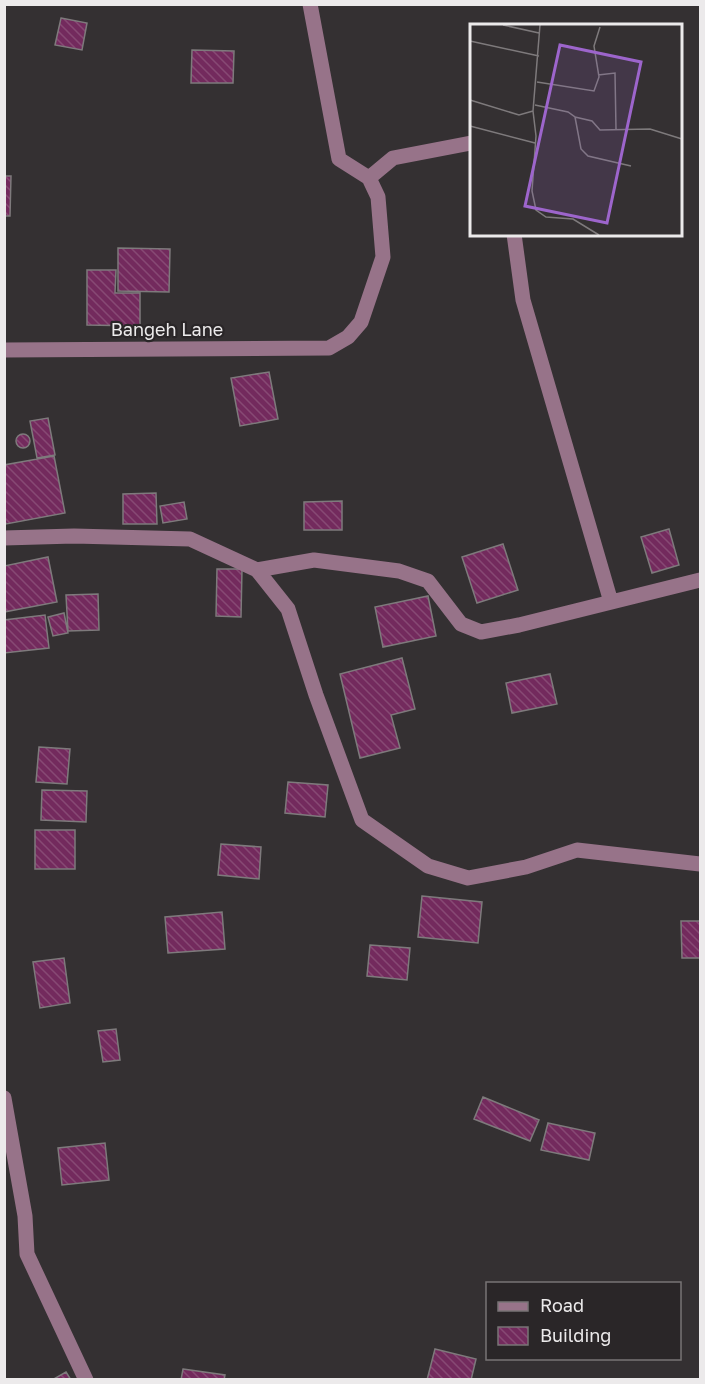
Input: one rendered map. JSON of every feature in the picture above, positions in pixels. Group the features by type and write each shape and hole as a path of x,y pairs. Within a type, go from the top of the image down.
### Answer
{"street":[{"path":"310,4 339,159 369,178 393,158 470,143"},
{"name":"Bangeh Lane","path":"4,350 329,348 348,337 362,322 382,257 378,197 369,178"},
{"path":"514,236 523,300 611,602"},
{"path":"4,538 74,536 190,539 257,570 288,609 316,695 362,820 428,866 468,878 526,867 577,850 700,864"},
{"path":"257,570 314,561 399,571 428,581 460,624 481,632 519,625 700,580"},
{"path":"4,1098 25,1216 27,1254 86,1380"}],"building":[{"path":"61,18 87,23 82,50 55,45"},
{"path":"192,50 234,51 233,83 191,83"},
{"path":"4,176 11,176 10,216 4,216"},
{"path":"118,248 170,249 169,292 118,291"},
{"path":"87,270 116,270 115,293 140,293 140,326 87,325"},
{"path":"269,372 278,419 240,426 231,378"},
{"path":"48,418 55,455 37,458 30,421"},
{"path":"20,434 26,434 30,441 26,448 20,448 16,444 16,438"},
{"path":"54,456 65,513 6,524 4,465"},
{"path":"156,493 157,524 123,524 123,494"},
{"path":"342,501 342,530 304,530 304,502"},
{"path":"184,502 187,519 163,523 160,506"},
{"path":"669,529 679,565 652,573 641,537"},
{"path":"503,544 518,590 477,603 462,557"},
{"path":"48,557 57,602 4,612 4,566"},
{"path":"217,569 242,569 241,617 216,616"},
{"path":"98,594 99,630 68,631 66,595"},
{"path":"428,596 436,636 383,647 375,607"},
{"path":"64,613 68,633 53,636 48,617"},
{"path":"45,615 49,648 4,653 4,620"},
{"path":"402,658 415,709 391,715 400,748 360,758 340,674"},
{"path":"550,674 557,704 512,713 506,683"},
{"path":"39,747 70,749 67,784 36,782"},
{"path":"288,782 328,785 325,817 285,813"},
{"path":"42,790 87,791 86,822 41,820"},
{"path":"35,830 75,830 75,869 35,869"},
{"path":"221,844 261,847 259,879 218,875"},
{"path":"422,896 482,902 478,943 418,937"},
{"path":"222,912 225,949 168,953 165,917"},
{"path":"681,921 700,921 700,958 682,958"},
{"path":"370,945 410,948 407,980 367,976"},
{"path":"64,958 70,1003 40,1008 33,962"},
{"path":"116,1029 120,1060 103,1062 98,1031"},
{"path":"483,1097 539,1120 530,1141 474,1119"},
{"path":"548,1123 595,1133 589,1160 541,1150"},
{"path":"105,1143 109,1180 62,1185 58,1148"},
{"path":"435,1349 476,1359 471,1380 427,1380"},
{"path":"183,1369 225,1375 224,1380 181,1380"},
{"path":"66,1372 71,1380 52,1380"}]}
